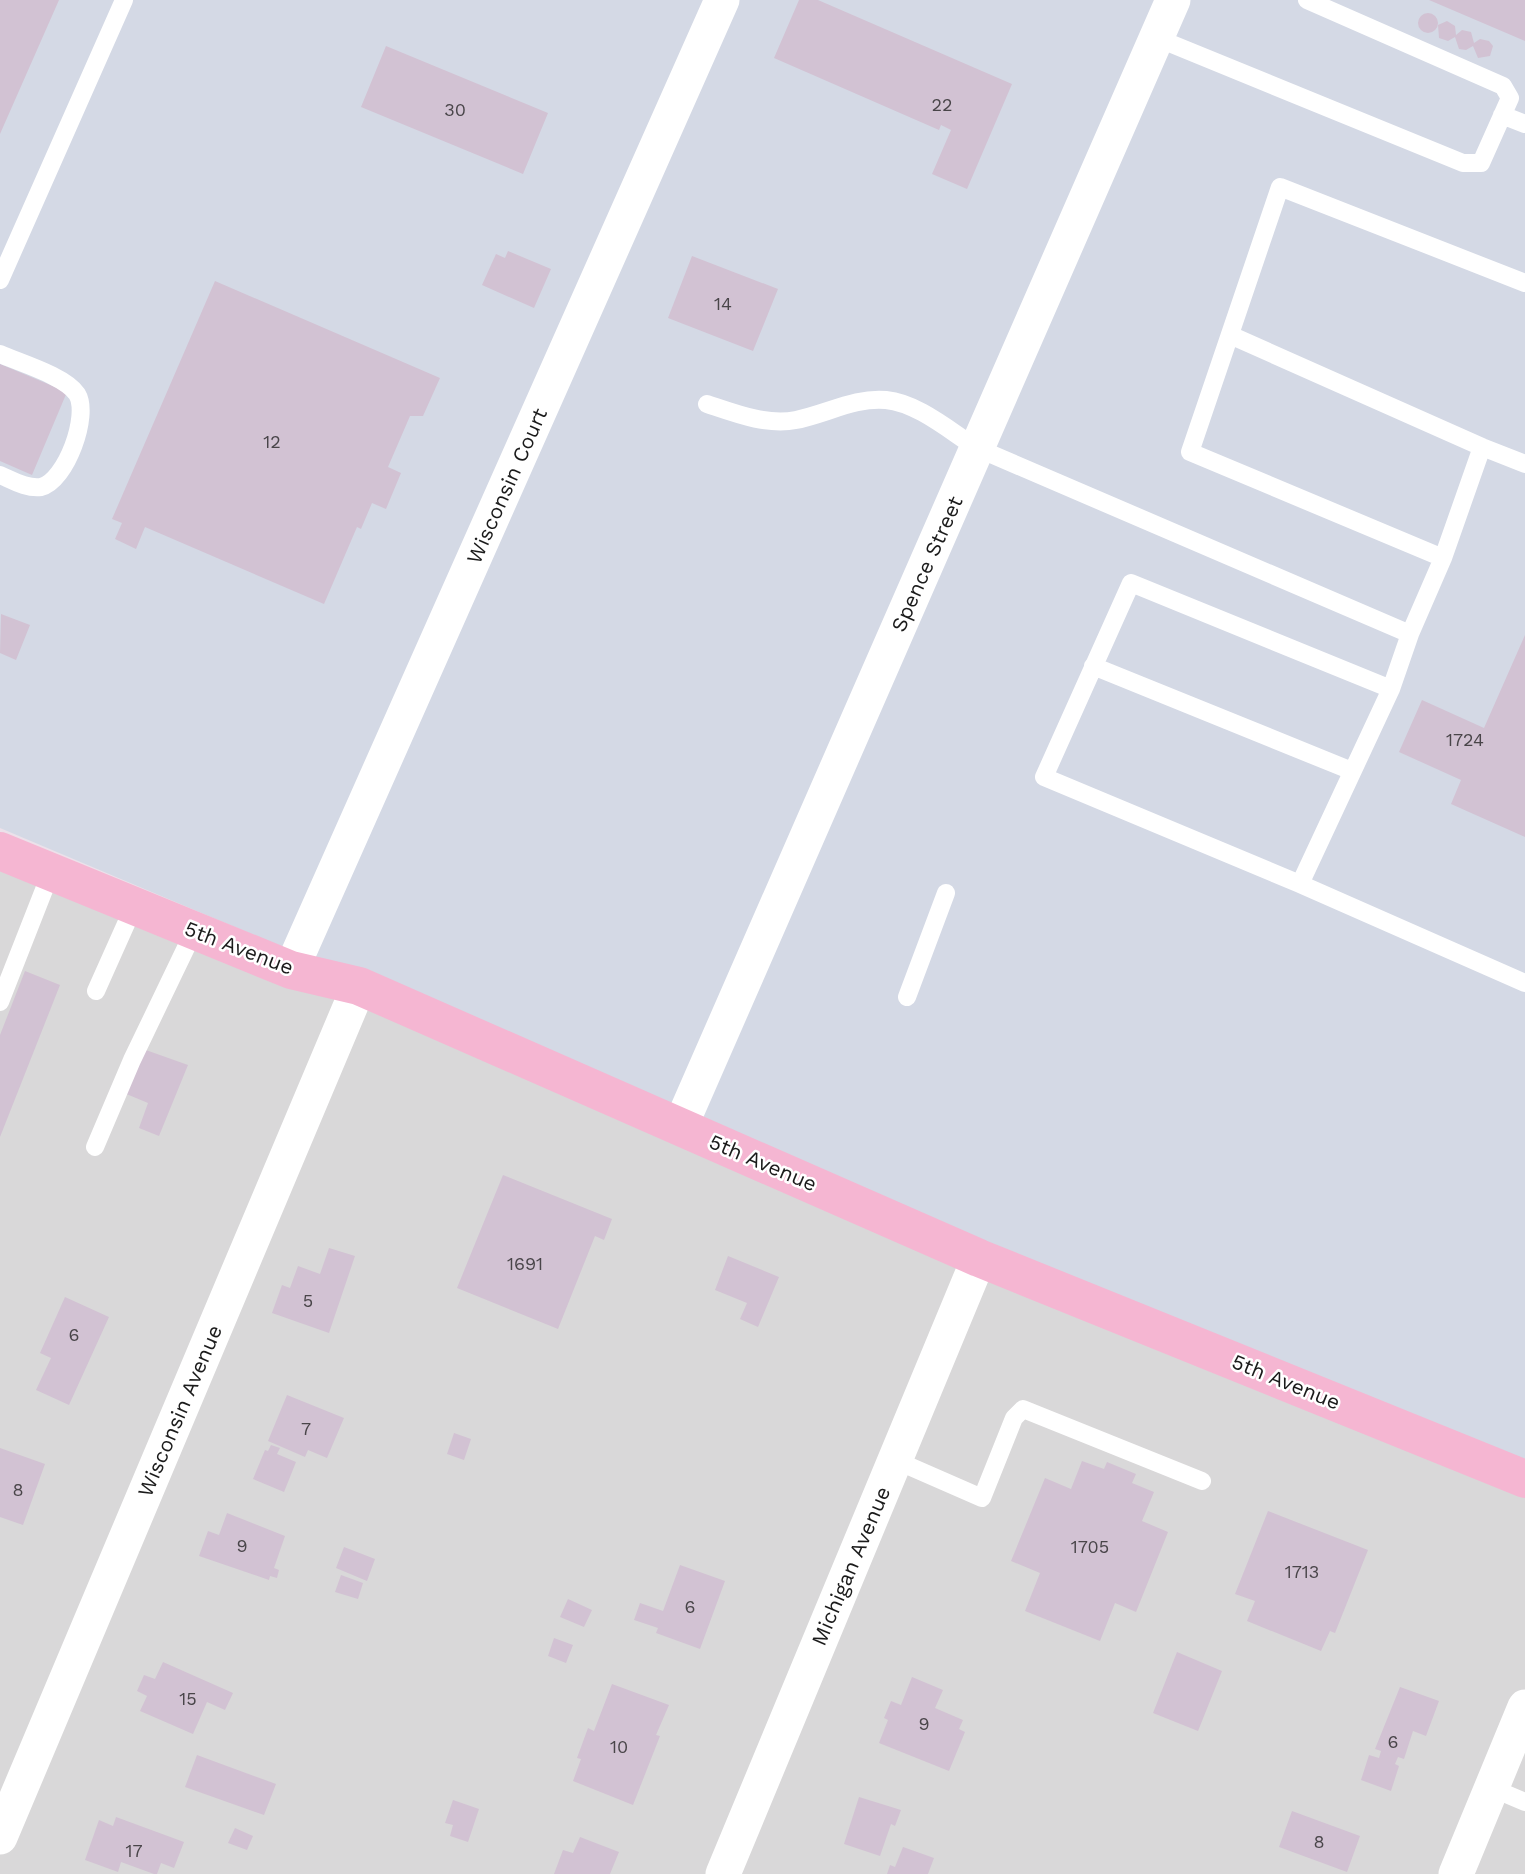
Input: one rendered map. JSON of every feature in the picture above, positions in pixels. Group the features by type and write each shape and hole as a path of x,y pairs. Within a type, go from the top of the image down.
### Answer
{"main road":[{"name":"5th Avenue","path":"0,851 291,970 359,986 979,1258 1525,1479"}],"street":[{"name":"Wisconsin Court","path":"291,970 722,0"},
{"name":"Spence Street","path":"680,1127 1173,0"},
{"name":"Wisconsin Avenue","path":"0,1837 359,986"},
{"name":"Michigan Avenue","path":"723,1874 979,1258"},
{"path":"1456,1874 1525,1707"}],"lane":[{"path":"0,280 124,0"},
{"path":"1157,38 1463,163 1481,163 1510,98 1503,86 1307,0"},
{"path":"1502,115 1525,124"},
{"path":"1443,558 1190,452 1280,187 1525,283"},
{"path":"1230,335 1525,464"},
{"path":"0,354 72,388 81,403 82,414 66,462 55,480 33,487 0,475"},
{"path":"706,404 772,421 795,420 865,402 887,400 916,411 977,448 1410,634"},
{"path":"1300,884 1391,689 1410,634 1443,558 1482,447"},
{"path":"1391,689 1131,583 1044,777 1300,884 1525,983"},
{"path":"1093,666 1352,771"},
{"path":"0,1002 51,872"},
{"path":"907,997 946,894"},
{"path":"96,990 134,906"},
{"path":"95,1147 132,1060 194,931"},
{"path":"895,1460 982,1498 1014,1418 1023,1409 1202,1481"},
{"path":"1492,1788 1525,1802"}],"shaded area":[{"path":"0,0 1525,0 1525,1471 0,828"},
{"path":"0,853 1525,1485 1525,1874 0,1874"}],"building":[{"path":"0,0 59,0 0,134"},
{"path":"799,0 818,0 1012,84 967,189 932,174 951,130 941,125 939,130 774,58"},
{"path":"1429,0 1525,0 1525,41"},
{"path":"1428,13 1435,16 1438,23 1435,30 1428,33 1421,30 1418,23 1421,16"},
{"path":"1447,21 1455,26 1456,35 1462,30 1471,32 1474,43 1480,39 1489,41 1493,46 1490,56 1478,58 1473,46 1466,50 1459,49 1455,37 1448,41 1439,38 1438,25"},
{"path":"386,46 548,113 523,174 361,107"},
{"path":"508,251 551,269 534,308 482,285 496,254 505,258"},
{"path":"692,256 778,289 753,351 668,318"},
{"path":"215,281 440,378 423,416 410,416 388,467 401,473 386,509 372,503 361,529 357,527 324,604 145,527 136,549 115,539 122,523 112,519"},
{"path":"0,364 67,392 32,475 0,461"},
{"path":"1,614 30,625 16,660 0,653"},
{"path":"1525,635 1525,837 1451,804 1461,780 1399,752 1422,700 1484,728"},
{"path":"25,971 60,985 0,1137 0,1035"},
{"path":"143,1049 188,1065 159,1136 139,1128 148,1103 124,1093"},
{"path":"503,1175 612,1219 604,1240 595,1236 558,1329 457,1288"},
{"path":"329,1248 355,1256 329,1333 272,1313 282,1285 290,1288 298,1266 320,1274"},
{"path":"728,1256 779,1277 758,1327 740,1319 747,1303 715,1290"},
{"path":"65,1297 109,1317 69,1405 36,1390 51,1358 40,1353"},
{"path":"287,1395 344,1418 327,1458 308,1450 305,1457 268,1441"},
{"path":"454,1433 471,1439 464,1460 447,1454"},
{"path":"271,1445 280,1448 277,1454 296,1462 284,1492 253,1479 265,1450 268,1451"},
{"path":"0,1448 45,1464 23,1525 0,1517"},
{"path":"1082,1461 1104,1469 1107,1462 1136,1474 1132,1483 1154,1492 1142,1521 1168,1532 1136,1612 1115,1603 1100,1641 1025,1611 1040,1573 1011,1561 1045,1478 1071,1489"},
{"path":"1268,1511 1368,1550 1335,1633 1330,1631 1321,1651 1247,1621 1255,1601 1235,1594"},
{"path":"227,1513 285,1536 274,1568 279,1570 277,1578 270,1576 269,1580 199,1556 208,1531 219,1535"},
{"path":"344,1547 375,1559 367,1581 336,1568"},
{"path":"680,1565 725,1581 700,1649 656,1633 658,1628 634,1620 640,1603 663,1611"},
{"path":"341,1575 363,1583 358,1599 335,1592"},
{"path":"568,1599 592,1610 584,1627 560,1617"},
{"path":"554,1638 573,1645 566,1663 548,1656"},
{"path":"1177,1652 1222,1671 1198,1731 1153,1713"},
{"path":"163,1662 233,1693 225,1710 207,1702 193,1734 140,1711 147,1696 137,1691 144,1675 155,1679"},
{"path":"912,1677 943,1690 935,1708 963,1720 959,1729 965,1732 949,1771 879,1743 888,1720 884,1718 891,1701 901,1705"},
{"path":"612,1684 669,1705 633,1805 573,1781 581,1759 577,1758 588,1728 594,1731"},
{"path":"1400,1687 1439,1701 1426,1736 1413,1731 1404,1759 1398,1757 1395,1764 1399,1766 1391,1791 1361,1780 1369,1755 1379,1758 1381,1751 1375,1749"},
{"path":"197,1755 276,1784 264,1815 185,1787"},
{"path":"859,1797 901,1810 895,1826 891,1824 880,1856 844,1844"},
{"path":"453,1800 479,1809 468,1842 450,1836 453,1825 445,1823"},
{"path":"1292,1811 1360,1836 1347,1872 1279,1847"},
{"path":"116,1817 184,1842 174,1868 161,1863 157,1874 154,1874 121,1862 118,1872 85,1860 99,1820 113,1826"},
{"path":"235,1828 253,1836 247,1850 228,1843"},
{"path":"580,1837 619,1852 610,1874 554,1874 563,1850 573,1853"},
{"path":"903,1847 934,1858 928,1874 887,1874 890,1865 895,1867"}]}
